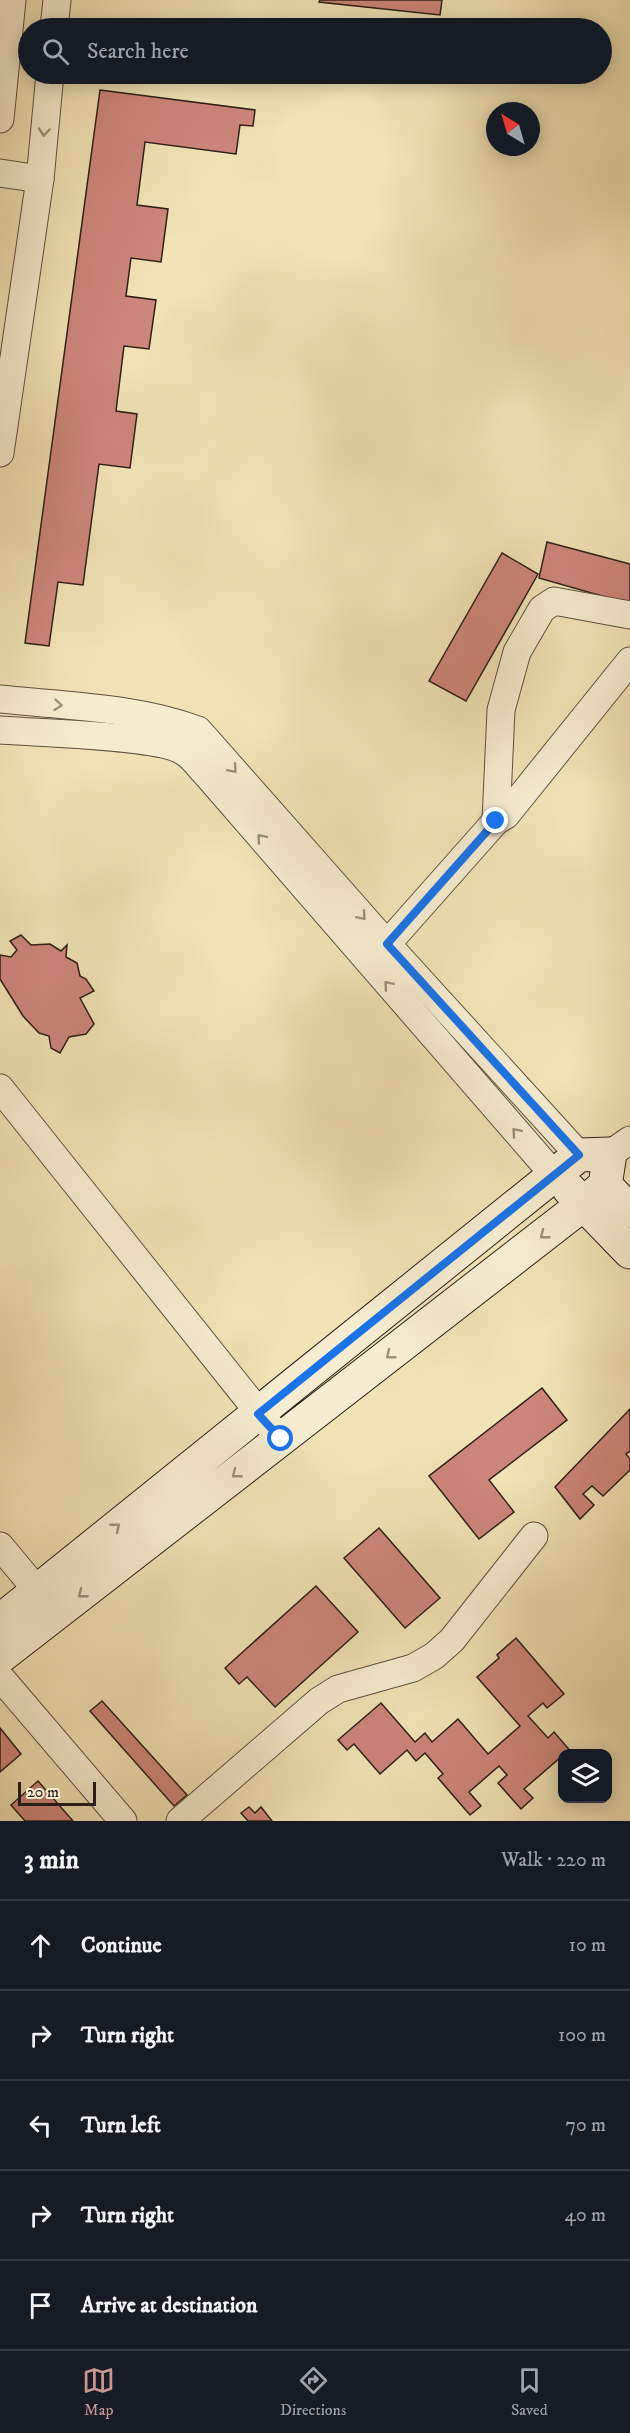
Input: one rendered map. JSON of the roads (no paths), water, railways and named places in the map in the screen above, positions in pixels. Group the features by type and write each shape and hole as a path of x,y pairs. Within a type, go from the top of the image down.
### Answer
{"street":[{"path":"0,119 12,0"},
{"path":"55,18 57,0"},
{"path":"0,451 40,179 49,84"},
{"path":"0,174 40,179"},
{"path":"496,821 501,710 517,652 542,609 554,601 630,615"},
{"path":"387,944 496,821 506,815 630,661"},
{"path":"0,699 108,709 170,720 198,730 387,944 602,1167 630,1211"},
{"path":"0,730 134,740 184,751 555,1176"},
{"path":"0,1088 258,1414 281,1439"},
{"path":"0,1657 47,1602 258,1414 555,1176 602,1167"},
{"path":"602,1167 630,1252"},
{"path":"0,1621 47,1602 281,1439 602,1167"},
{"path":"180,1821 319,1701 338,1689 413,1668 434,1656 452,1640 534,1536"},
{"path":"0,1546 47,1602"},
{"path":"0,1677 123,1821"}]}
